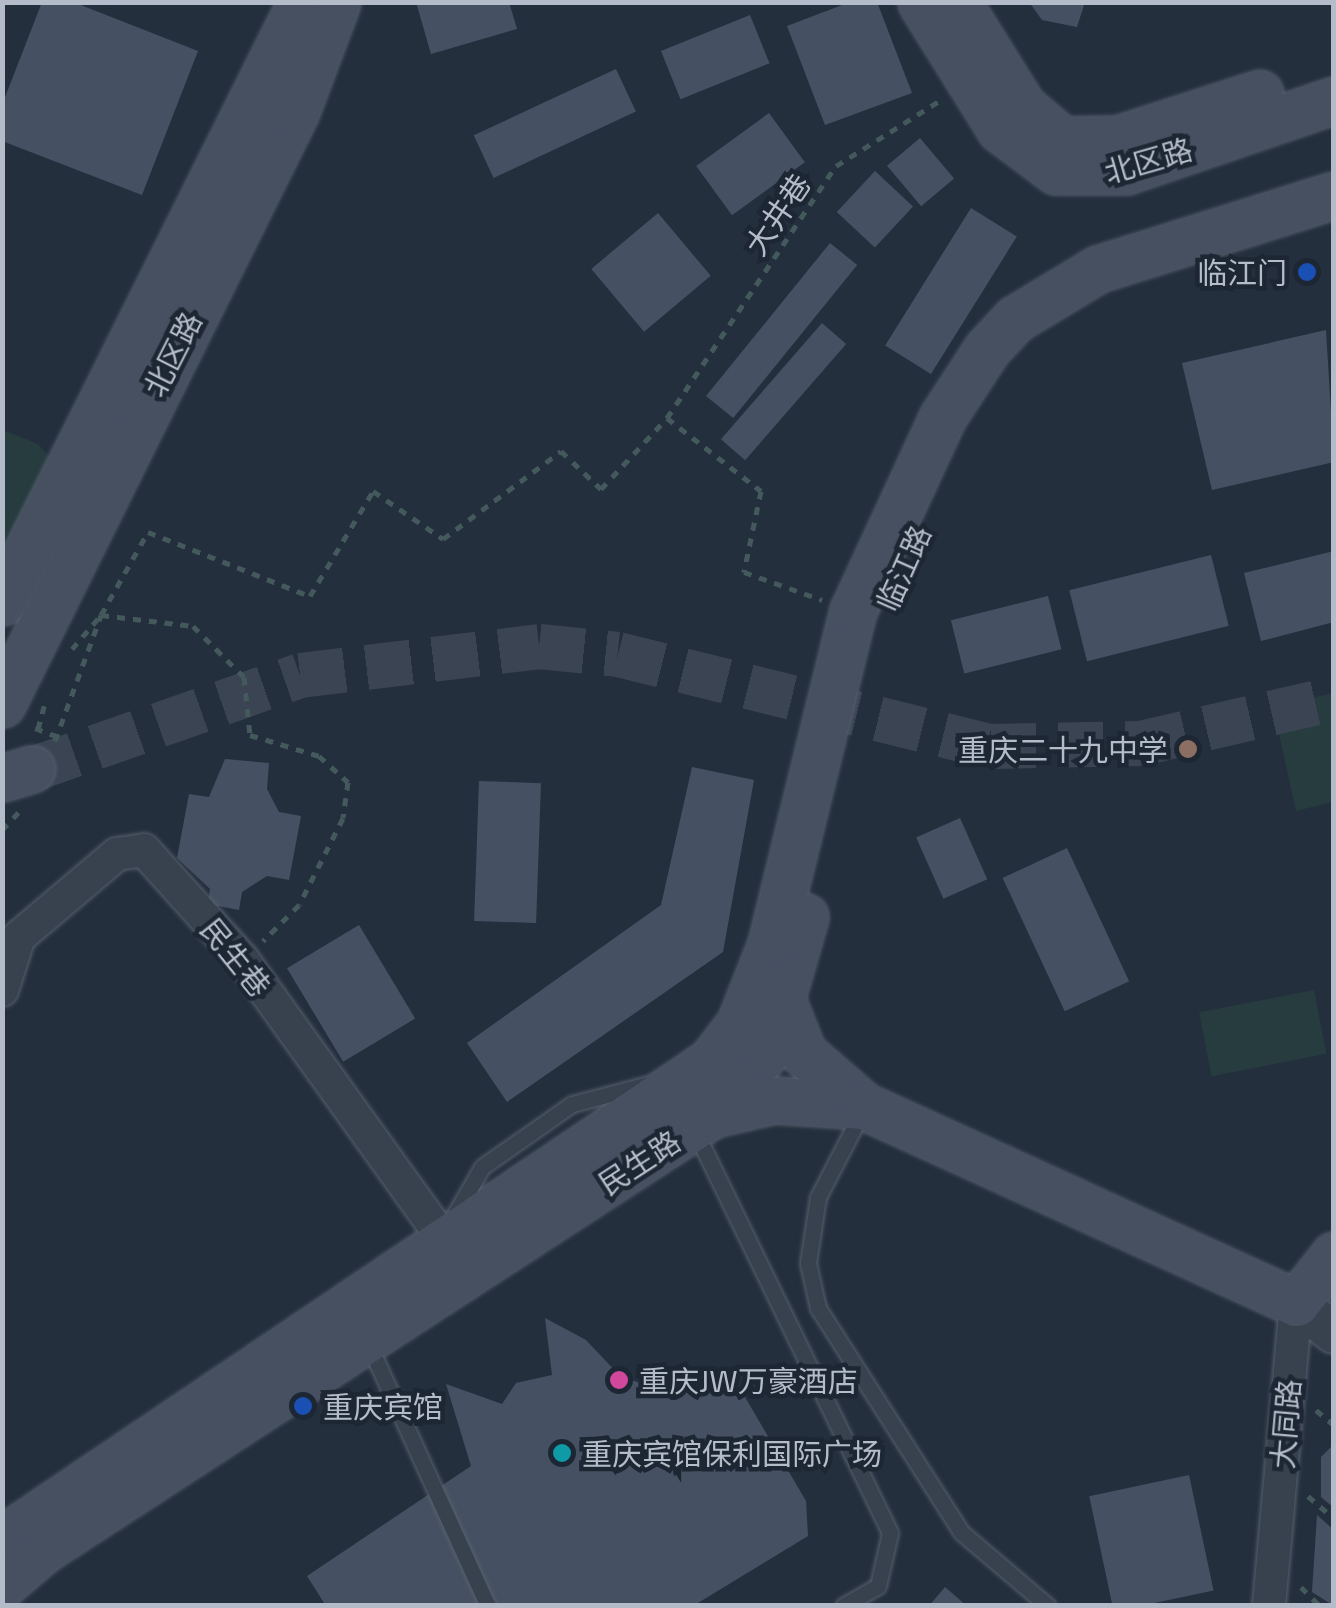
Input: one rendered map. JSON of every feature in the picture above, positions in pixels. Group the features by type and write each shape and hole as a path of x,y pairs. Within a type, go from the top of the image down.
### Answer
{"main road":[{"name":"北区路","path":"2,602 301,2"},
{"name":"北区路","path":"2,704 296,111 337,2"},
{"name":"北区路","path":"921,2 970,82 1027,157 1087,176 1334,100"},
{"name":"北区路","path":"958,2 1023,107 1062,140 1118,139 1334,69"},
{"name":"临江路","path":"770,944 853,611 942,418 1014,319 1098,269 1334,196"},
{"name":"临江路","path":"699,1106 766,1052 782,1010 832,776 880,620 962,439 1007,368 1066,317 1110,296 1334,227"},
{"path":"770,944 782,1010 803,1054 864,1106"},
{"name":"民生路","path":"2,1585 366,1339 699,1106 740,1024 770,944"},
{"name":"民生路","path":"2,1539 444,1240 699,1106 774,1100 864,1106 1296,1302"},
{"path":"1296,1302 1334,1256"}],"street":[{"name":"民生巷","path":"2,990 19,936 117,854 144,850 243,960 444,1240"},
{"name":"民生路","path":"1296,1302 1334,1333"},
{"name":"大同路","path":"1269,1606 1296,1302"}],"lane":[{"path":"699,1106 890,1533 878,1586 843,1606"},
{"path":"864,1106 818,1198 808,1263 818,1308 961,1532 1048,1606"},
{"path":"366,1339 488,1606"}],"path":[{"name":"大井巷","path":"100,615 148,532 310,596 373,492 443,539 561,450 601,489 667,418 836,166 970,82"},
{"path":"667,418 761,491 744,572 853,611"},
{"path":"66,658 100,615"},
{"path":"29,767 100,615"},
{"path":"100,615 193,626 244,677 250,735 318,756 348,782 343,818 299,905 243,960"},
{"path":"1310,1405 1334,1425"},
{"path":"1302,1491 1334,1519"},
{"path":"1294,1580 1320,1606"}],"green space":[{"path":"3,430 38,444 54,462 3,567"},
{"path":"1333,693 1333,802 1296,811 1273,707"},
{"path":"1314,990 1326,1054 1212,1076 1199,1012"}],"building":[{"path":"42,2 73,2 198,51 142,195 2,141 2,105"},
{"path":"416,2 509,2 517,29 431,54"},
{"path":"850,2 877,2 912,93 825,125 787,26"},
{"path":"1029,2 1085,2 1077,27 1042,20"},
{"path":"750,15 769,63 680,99 661,51"},
{"path":"616,69 636,112 494,178 474,135"},
{"path":"769,113 805,162 732,215 696,166"},
{"path":"920,138 954,179 921,206 887,166"},
{"path":"875,171 913,206 875,247 837,212"},
{"path":"971,208 1017,237 931,374 885,345"},
{"path":"658,213 711,276 644,332 591,269"},
{"path":"830,243 857,265 733,418 706,396"},
{"path":"822,323 846,344 745,460 721,439"},
{"path":"1326,330 1334,462 1212,490 1182,363"},
{"path":"1334,551 1334,622 1261,641 1244,573"},
{"path":"1211,555 1229,626 1087,661 1069,590"},
{"path":"1048,596 1061,649 964,674 951,620"},
{"path":"225,759 269,763 267,789 279,812 301,816 289,880 267,876 242,892 239,910 208,904 210,889 177,858 189,794 209,797"},
{"path":"692,767 754,780 723,952 507,1102 467,1043 661,905"},
{"path":"479,781 541,783 536,923 474,921"},
{"path":"960,818 987,879 943,899 916,838"},
{"path":"1067,848 1129,981 1065,1011 1003,878"},
{"path":"359,925 415,1018 343,1062 287,968"},
{"path":"545,1318 586,1340 620,1376 643,1384 704,1370 742,1392 806,1501 808,1536 693,1606 498,1606 493,1597 480,1606 326,1606 307,1576 471,1466 446,1384 502,1404 516,1383 552,1375"},
{"path":"1334,1444 1334,1508 1321,1497 1321,1457"},
{"path":"1189,1475 1214,1590 1140,1606 1113,1606 1089,1496"},
{"path":"1317,1515 1334,1530 1334,1606 1312,1592"},
{"path":"945,1587 967,1606 929,1606"}],"tunnel":[{"path":"32,769 300,675 539,646 618,654 991,746 1141,743 1334,698"}],"place":[{"name":"临江门","path":"1307,272"},
{"name":"重庆二十九中学","path":"1188,749"},
{"name":"重庆JW万豪酒店","path":"619,1380"},
{"name":"重庆宾馆","path":"303,1406"},
{"name":"重庆宾馆保利国际广场","path":"562,1453"}]}
